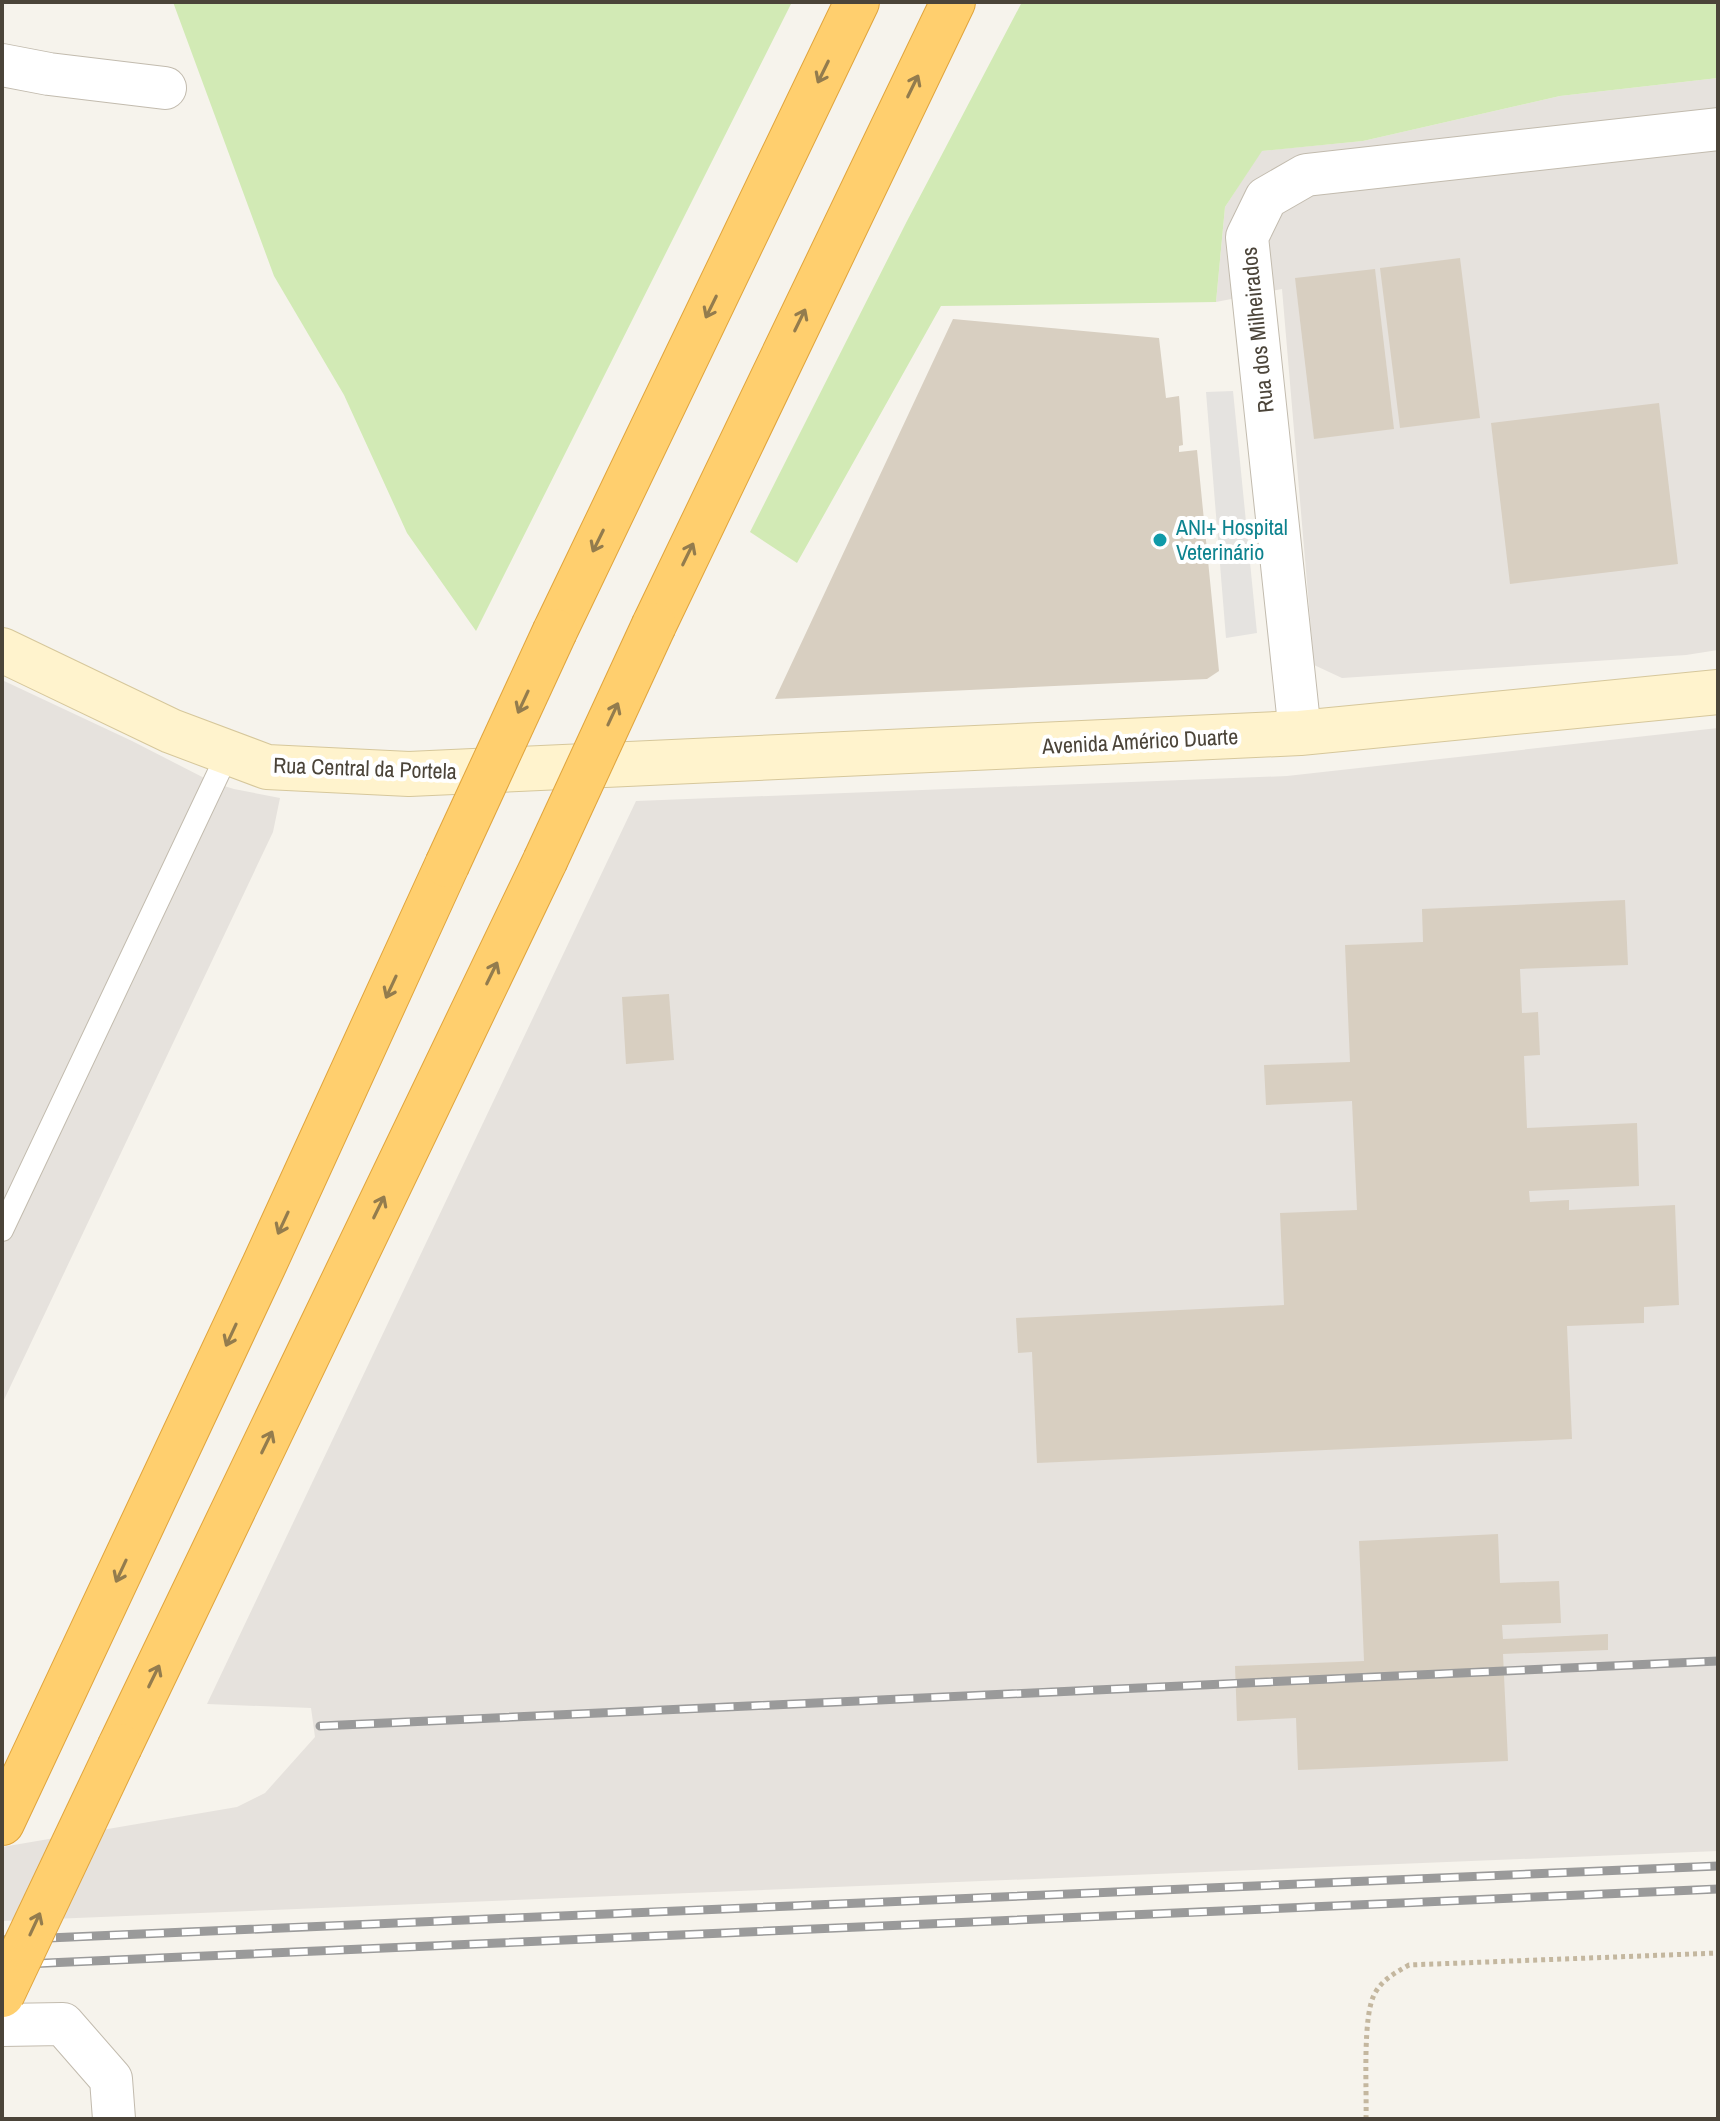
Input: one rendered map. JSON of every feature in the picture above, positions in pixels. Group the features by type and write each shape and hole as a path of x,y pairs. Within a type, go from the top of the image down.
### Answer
{"highway":[{"path":"2,1823 271,1251 555,631 857,2"},
{"path":"2,1995 953,2"}],"street":[{"path":"2,65 165,88"},
{"name":"Rua dos Milheirados","path":"1300,733 1247,237 1266,198 1306,175 1718,129"},
{"name":"Rua Central da Portela","path":"2,650 171,731 267,767 409,774 561,767"},
{"name":"Avenida Américo Duarte","path":"561,767 1300,733 1718,692"},
{"path":"2,2025 63,2024 111,2079 114,2119"}],"lane":[{"path":"2,1230 228,753"},
{"path":"2,1190 19,1181 30,1170"}],"path":[{"path":"1366,2119 1367,2027 1373,1995 1387,1977 1409,1965 1718,1953"}],"shaded area":[{"path":"1718,78 1718,650 1686,655 1342,678 1314,665 1282,289 1216,302 1225,207 1261,151 1363,141 1560,96"},
{"path":"1233,391 1257,633 1226,638 1206,392"},
{"path":"2,680 214,783 280,798 273,832 2,1404"},
{"path":"1718,728 1718,1851 2,1921 2,1847 237,1807 265,1793 315,1737 311,1708 207,1704 636,801 1287,776"}],"green space":[{"path":"173,2 792,2 476,631 407,533 344,395 274,276"},
{"path":"1022,2 1718,2 1718,78 1560,96 1363,141 1262,151 1225,207 1216,302 941,306 797,563 750,532"}],"building":[{"path":"1460,258 1480,418 1400,428 1380,268"},
{"path":"1375,269 1394,429 1314,439 1295,278"},
{"path":"953,319 1159,338 1166,398 1179,396 1183,445 1179,446 1179,452 1197,450 1219,671 1207,679 775,699"},
{"path":"1659,403 1678,564 1510,584 1491,423"},
{"path":"1625,900 1628,965 1520,969 1522,1013 1538,1012 1540,1055 1524,1056 1527,1128 1637,1123 1639,1186 1529,1191 1530,1202 1569,1200 1569,1210 1675,1205 1679,1305 1644,1307 1644,1323 1567,1326 1572,1439 1037,1463 1032,1352 1018,1353 1016,1318 1284,1305 1280,1213 1357,1210 1352,1101 1266,1105 1264,1065 1350,1062 1345,945 1423,942 1422,909"},
{"path":"669,994 674,1060 626,1064 622,997"},
{"path":"1498,1534 1500,1583 1559,1581 1561,1623 1502,1625 1503,1639 1608,1634 1608,1650 1503,1654 1508,1761 1298,1770 1296,1718 1237,1721 1235,1666 1364,1661 1359,1541"}],"railway":[{"path":"320,1726 1718,1661"},
{"path":"2,1940 1718,1866"},
{"path":"2,1965 1718,1889"}],"place":[{"name":"ANI+ Hospital Veterinário","path":"1160,540"}]}
